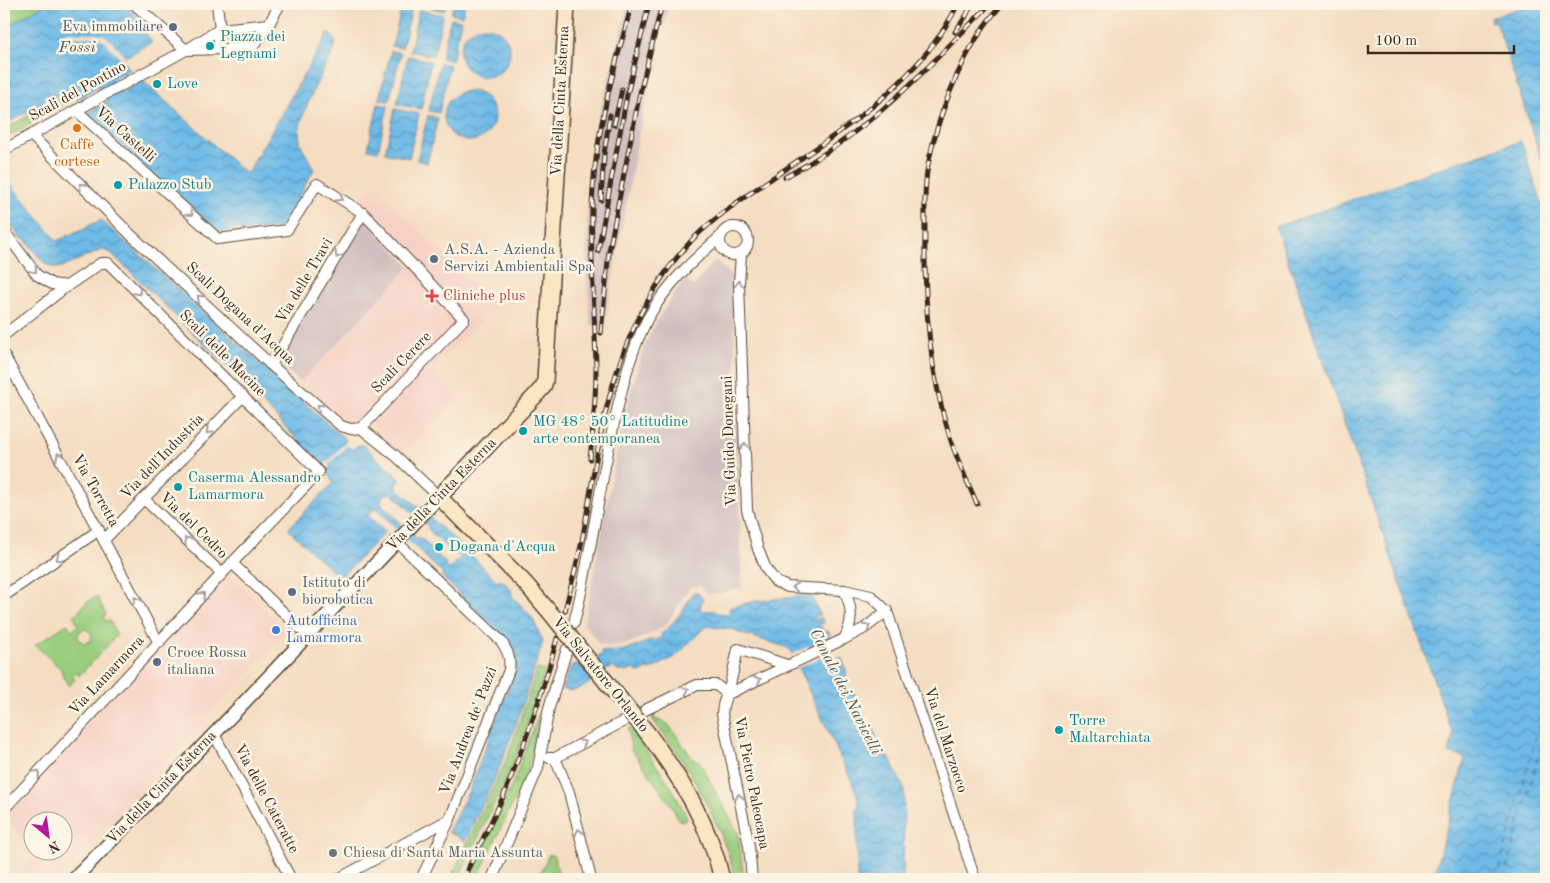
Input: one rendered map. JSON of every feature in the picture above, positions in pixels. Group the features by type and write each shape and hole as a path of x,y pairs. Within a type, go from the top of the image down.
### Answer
{"main road":[{"name":"Via della Cinta Esterna","path":"439,497 535,396 545,381 567,4"},
{"name":"Via Salvatore Orlando","path":"439,497 525,583 667,760 690,795 713,847 722,879"}],"street":[{"path":"134,4 186,50 254,45 270,24 280,4"},
{"path":"216,4 220,29 218,49"},
{"path":"186,50 220,29 270,24"},
{"name":"Scali del Pontino","path":"4,150 186,50"},
{"name":"Via Castelli","path":"78,109 218,239 287,230 317,184 363,213"},
{"name":"Scali Dogana d'Acqua","path":"31,136 131,235 272,365 341,426 352,429 361,428 396,456 439,497"},
{"name":"Via delle Travi","path":"272,365 363,213"},
{"name":"Scali Cerere","path":"361,428 464,319 363,213"},
{"path":"574,624 604,469 622,387 632,353 649,317 661,298 675,280 696,259 728,228 733,227 742,230 748,237 747,247 741,254 733,256 725,253 704,255 696,259"},
{"path":"4,232 37,275 52,284 67,286"},
{"path":"721,236 720,245 725,253"},
{"name":"Via Guido Donegani","path":"741,254 739,283 747,510 758,549 769,573 780,585 844,590"},
{"name":"Scali delle Macine","path":"67,286 101,263 106,262 111,265 319,472"},
{"path":"4,335 67,286"},
{"name":"Via Torretta","path":"4,355 159,643"},
{"path":"4,379 14,374"},
{"name":"Via dell'Industria","path":"104,540 243,396"},
{"name":"Via Lamarmora","path":"4,809 268,524 319,472"},
{"name":"Via della Cinta Esterna","path":"74,879 439,497"},
{"name":"Via del Cedro","path":"144,499 222,574"},
{"path":"4,596 99,530"},
{"name":"Via Andrea de' Pazzi","path":"397,542 501,641 506,648 510,660 509,670 450,819 421,879"},
{"path":"232,563 307,635"},
{"path":"728,694 844,639 865,628 887,611 871,596 844,590"},
{"path":"844,590 850,606 851,618 850,627 844,639"},
{"name":"Via del Marzocco","path":"887,611 974,879"},
{"path":"492,879 541,757 549,708 567,649"},
{"path":"728,694 738,649 787,665"},
{"path":"645,710 694,686 702,684 716,685 728,694"},
{"name":"Via Pietro Paleocapa","path":"728,694 723,703 722,714 749,846 752,879"},
{"path":"541,757 555,758 624,721"},
{"name":"Via delle Cateratte","path":"214,734 291,879"},
{"path":"555,758 569,792 591,879"},
{"path":"338,879 450,819"}],"shaded area":[{"path":"628,4 669,4 658,44 640,127 604,326 590,325 587,269 587,212 590,175 596,128"},
{"path":"375,186 496,307 431,370 458,398 402,456 378,434 372,422 348,424 300,382 415,261 357,202"},
{"path":"363,217 410,267 300,382 274,359"},
{"path":"715,260 733,277 742,588 708,594 700,586 690,587 666,625 649,635 627,644 608,646 599,644 584,624 616,455 643,349 660,315 685,280 694,286"},
{"path":"226,572 288,630 57,879 36,879 24,867 30,860 72,860 72,810 22,810 22,835 4,818 4,815"}],"green space":[{"path":"4,4 46,4 4,28"},
{"path":"62,96 68,102 48,113 45,110 35,116 37,120 4,139 4,130"},
{"path":"97,596 106,615 103,617 106,621 109,620 117,635 79,676 76,672 72,675 75,679 69,686 63,677 61,669 35,645 67,624 72,631 78,625 74,616 87,602","holes":["84,629 89,631 92,636 91,640 86,643 78,638 79,632"]},
{"path":"537,669 545,671 543,680 513,764 458,879 450,879 508,756"},
{"path":"543,703 527,773 477,879 467,879 512,785"},
{"path":"651,717 668,724 694,760 699,761 738,833 744,879 735,879 727,850 701,793 682,761"},
{"path":"630,727 670,785 688,819 680,821 669,802 631,749 628,729"},
{"path":"549,854 554,856 560,879 551,879 540,874"}],"water":[{"name":"Fossi","path":"46,4 123,4 144,23 141,28 152,42 122,59 130,70 112,80 121,93 143,81 245,173 248,172 328,33 334,39 334,49 309,100 299,133 302,147 314,169 282,227 241,232 240,228 216,233 86,113 108,101 98,87 77,100 65,90 4,125 4,28"},
{"path":"421,4 446,4 444,11"},
{"path":"454,4 465,4 462,16 451,13"},
{"path":"1532,4 1546,4 1546,173 1496,21 1491,22 1490,18"},
{"path":"402,6 412,8 402,48 392,46"},
{"path":"419,10 443,15 433,56 410,51"},
{"path":"451,18 461,20 452,61 441,58"},
{"path":"485,27 495,29 503,34 508,42 510,52 508,62 503,70 495,75 485,77 475,75 467,70 462,62 460,52 462,42 467,34 475,29"},
{"path":"391,51 401,53 389,101 379,99"},
{"path":"408,56 431,61 421,109 397,104"},
{"path":"440,63 450,65 439,113 429,111"},
{"path":"469,91 479,93 487,98 492,106 494,116 492,126 487,134 479,139 469,141 459,139 451,134 446,126 444,116 446,106 451,98 459,93"},
{"path":"378,104 388,106 378,151 368,149"},
{"path":"395,109 419,114 409,158 385,153"},
{"path":"428,115 438,118 427,163 417,160"},
{"path":"1521,141 1546,216 1546,879 1433,879 1465,758 1449,753 1453,735 1276,227"},
{"path":"4,176 57,241 101,220 346,440 345,443 352,450 358,445 363,445 401,480 396,485 397,488 466,550 498,582 500,580 504,582 510,588 511,595 532,617 543,642 517,721 496,776 465,841 448,832 469,791 516,668 516,653 513,646 441,576 443,574 377,509 374,509 368,516 385,532 340,578 288,529 333,483 327,471 331,466 326,461 322,464 314,457 236,375 110,252 99,251 68,265 56,268 42,261 24,238 21,239 4,214","holes":["390,492 428,526 429,530 455,556 458,554 461,557 449,570 445,566 447,564 421,538 416,538 381,503 382,497"]},
{"name":"Canale dei Navicelli","path":"697,592 703,599 700,607 701,611 730,614 729,608 750,602 811,595 820,614 815,616 817,622 819,622 818,618 821,617 824,623 819,625 819,630 821,630 821,626 824,632 828,631 830,635 825,638 823,636 831,654 836,660 841,657 846,669 848,690 855,694 865,716 861,719 863,722 866,722 868,727 872,725 880,746 887,758 889,757 904,789 903,879 857,879 858,798 790,650 786,647 737,632 736,630 706,626 675,657 650,670 639,673 634,669 625,672 618,671 613,667 592,677 591,682 580,688 571,691 562,689 571,666 581,664 603,654 601,651 628,649 662,637 661,634 675,621 693,593"}],"pier":[{"path":"67,32 96,33 106,36 126,57 121,59 102,39 95,37 67,37"},
{"path":"348,439 350,445 327,466 326,464"},
{"path":"829,637 827,639 833,652 796,669 790,655"}],"ferry route":[{"path":"1496,879 1546,701"},
{"path":"1504,879 1546,729"}],"railway":[{"path":"590,459 596,379 592,234 595,165 608,96 632,4"},
{"path":"598,251 627,95 649,4"},
{"path":"601,333 609,251 639,97 662,4"},
{"path":"565,611 582,541 599,441 608,401 627,342 645,305 667,270 693,239 711,223 739,201 849,125 875,104 922,59 942,33 958,4"},
{"path":"955,32 972,4"},
{"path":"785,177 829,151 889,104 990,4"},
{"path":"977,504 951,441 933,363 927,311 925,258 926,187 927,169 933,144 943,109 957,75 985,25 1002,4"},
{"path":"614,125 622,89"},
{"path":"601,200 604,154 610,115"},
{"path":"463,879 506,790 540,696 557,638"}],"place":[{"name":"Eva immobilare","path":"173,27"},
{"name":"Piazza dei Legnami","path":"210,46"},
{"name":"Love","path":"157,84"},
{"name":"Caffè cortese","path":"77,128"},
{"name":"Palazzo Stub","path":"118,185"},
{"name":"A.S.A. - Azienda Servizi Ambientali Spa","path":"434,259"},
{"name":"Cliniche plus","path":"432,296"},
{"name":"MG 48° 50° Latitudine arte contemporanea","path":"523,431"},
{"name":"Caserma Alessandro Lamarmora","path":"178,487"},
{"name":"Dogana d'Acqua","path":"439,547"},
{"name":"Istituto di biorobotica","path":"292,592"},
{"name":"Autofficina Lamarmora","path":"276,630"},
{"name":"Croce Rossa italiana","path":"157,662"},
{"name":"Torre Maltarchiata","path":"1059,730"},
{"name":"Chiesa di Santa Maria Assunta","path":"333,853"}]}
